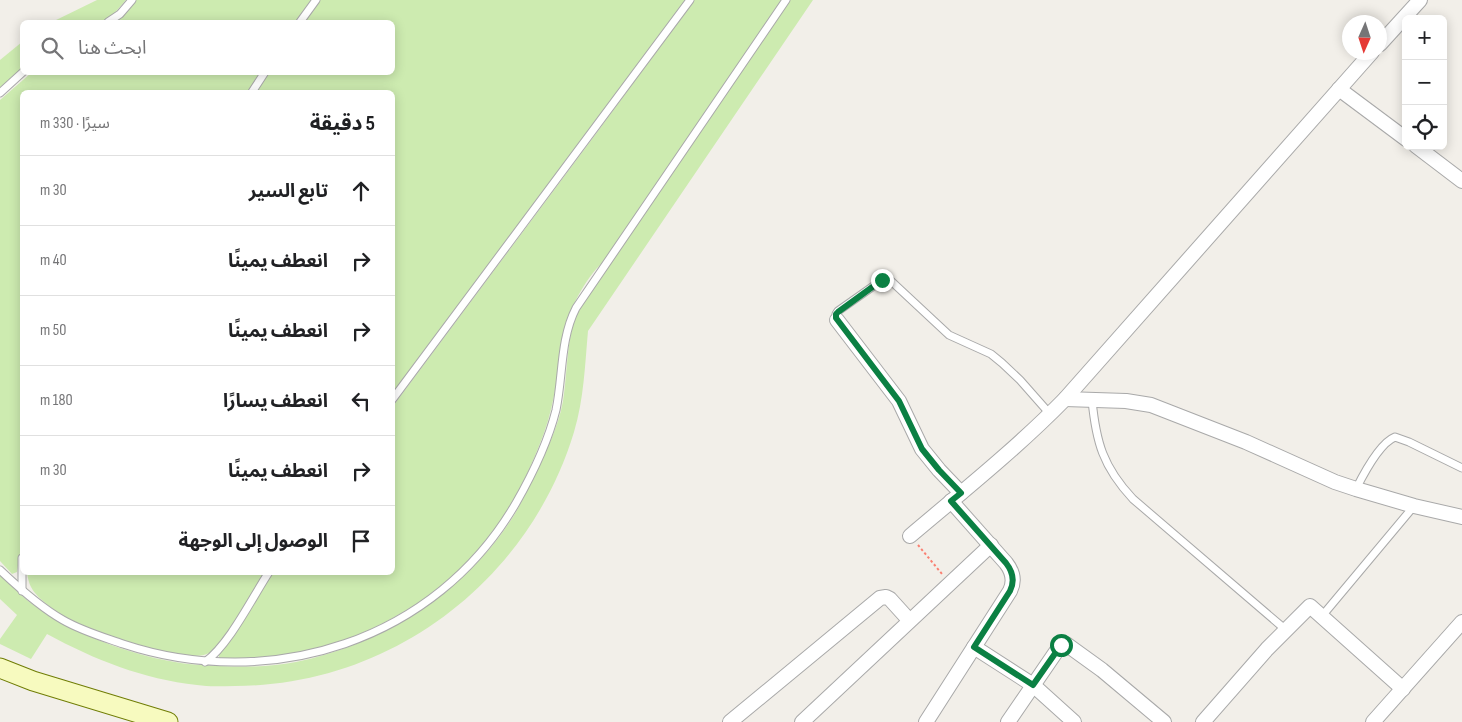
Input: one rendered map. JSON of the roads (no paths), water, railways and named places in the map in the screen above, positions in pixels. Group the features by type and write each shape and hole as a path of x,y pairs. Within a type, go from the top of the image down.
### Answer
{"street":[{"path":"1387,36 1420,0"},
{"path":"910,536 1065,399 1365,60"},
{"path":"1339,89 1402,136"},
{"path":"1421,150 1462,181"},
{"path":"838,320 899,401 922,449 1012,572 1013,582 1010,591 926,722"},
{"path":"1065,399 1134,402 1157,407 1246,442 1335,482 1414,506 1462,517"},
{"path":"802,722 991,544"},
{"path":"730,722 880,598 886,597 890,599 909,620"},
{"path":"1203,722 1267,649 1310,606 1403,689"},
{"path":"1373,722 1462,622"},
{"path":"1008,722 1060,646 1066,644 1073,647 1102,670 1164,722"},
{"path":"974,647 1033,685 1074,722"},
{"path":"0,668 33,681 168,722"}],"lane":[{"path":"111,20 120,14 132,0"},
{"path":"301,20 316,0"},
{"path":"395,396 690,0"},
{"path":"0,570 22,591 62,620 102,637 160,655 205,662 261,662 293,658 351,642 380,629 426,602 447,586 481,553 515,504 539,457 552,423 558,399 567,331 576,308 786,0"},
{"path":"0,93 20,75"},
{"path":"253,90 263,75"},
{"path":"838,320 836,316 838,312 885,278 890,280 955,339 991,354 1002,363 1050,414"},
{"path":"1092,400 1095,431 1100,446 1112,474 1122,488 1286,630"},
{"path":"1356,489 1365,471 1389,440 1395,437 1410,442 1462,468"},
{"path":"1322,616 1414,506"},
{"path":"22,575 22,591"},
{"path":"205,662 225,642 267,575"}]}
